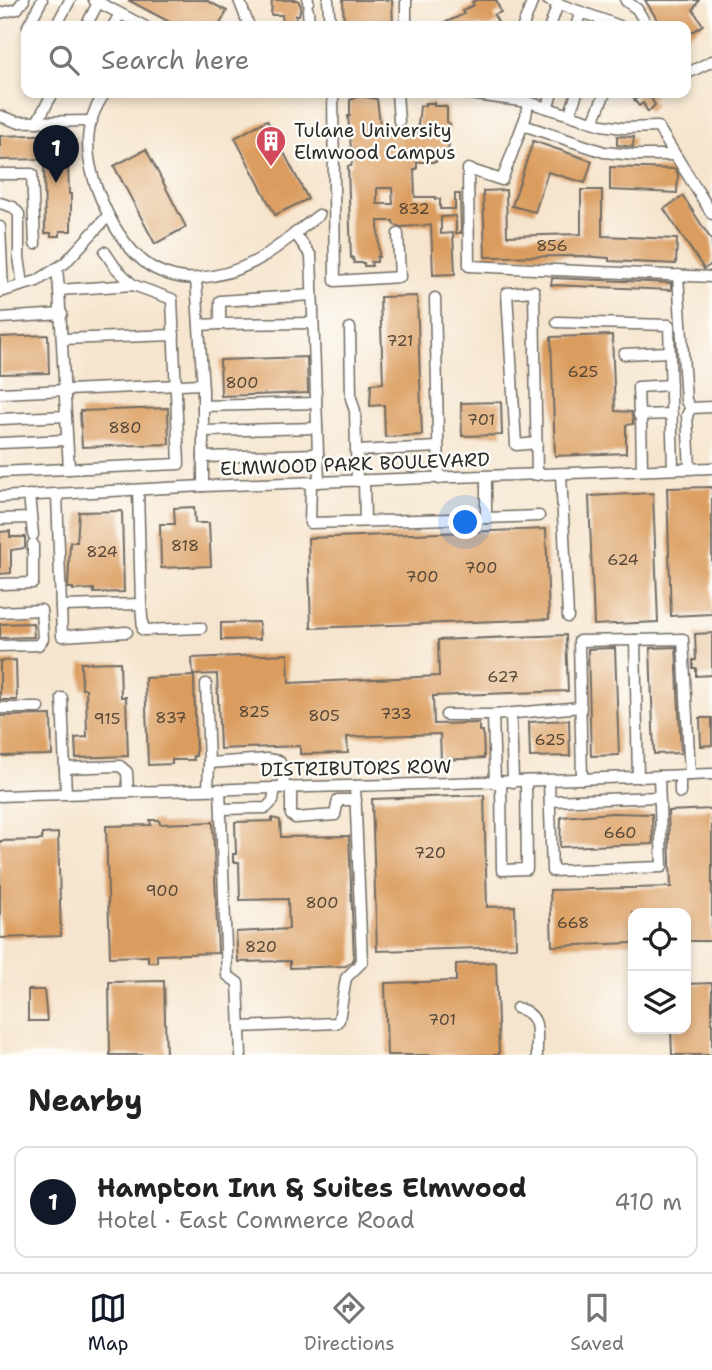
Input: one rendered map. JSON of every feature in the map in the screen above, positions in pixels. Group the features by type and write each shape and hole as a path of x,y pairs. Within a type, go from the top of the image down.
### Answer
{"street":[{"path":"0,13 17,9 23,0"},
{"path":"31,21 42,0"},
{"path":"59,21 70,0"},
{"path":"239,0 247,21"},
{"path":"328,0 330,21"},
{"path":"405,0 405,21"},
{"path":"525,21 533,0"},
{"path":"626,0 637,9 644,21"},
{"path":"551,21 553,2 599,21"},
{"path":"90,21 103,3 134,21"},
{"path":"578,21 581,12"},
{"path":"116,21 120,13"},
{"path":"240,21 244,14"},
{"path":"691,72 712,61"},
{"path":"37,122 49,98"},
{"path":"101,98 92,121 88,144 91,168 108,216 144,262 177,277 197,279 247,267 270,254 319,215"},
{"path":"333,98 335,281 400,277 398,234"},
{"path":"397,98 399,121"},
{"path":"712,214 658,127 623,128 593,122 525,98 523,125 502,180 468,169 469,266 712,277"},
{"path":"548,106 550,98"},
{"path":"570,113 575,98"},
{"path":"593,122 603,98"},
{"path":"0,116 17,122 92,121"},
{"path":"523,125 604,152 675,155"},
{"path":"0,174 32,174 34,244"},
{"path":"0,203 13,207 19,214 19,257 23,285"},
{"path":"0,227 1,291 37,281 65,263 108,216"},
{"path":"295,233 311,256 318,454 310,523 539,516"},
{"path":"105,252 133,285"},
{"path":"57,268 62,314 69,469"},
{"path":"678,275 686,401 691,408"},
{"path":"197,279 203,407 203,486"},
{"path":"0,472 179,464 172,299 133,285 59,290"},
{"path":"537,443 516,445 507,292 534,291 537,443 537,475"},
{"path":"220,324 220,301 312,295"},
{"path":"435,298 439,479"},
{"path":"0,318 62,314"},
{"path":"557,322 669,325 673,469"},
{"path":"199,325 313,323"},
{"path":"350,328 351,398 355,411 356,451 365,520"},
{"path":"63,339 174,335"},
{"path":"624,354 670,352"},
{"path":"0,393 202,384"},
{"path":"642,470 638,387 671,385"},
{"path":"203,407 316,403"},
{"path":"691,408 712,407"},
{"path":"690,469 687,415 691,408"},
{"path":"641,415 671,414"},
{"path":"0,419 66,416"},
{"path":"203,431 317,428"},
{"path":"0,443 67,440"},
{"path":"356,451 438,447"},
{"path":"203,457 318,454"},
{"name":"ELMWOOD PARK BOULEVARD","path":"0,497 203,486 712,468"},
{"path":"561,474 568,617"},
{"path":"485,477 486,518"},
{"path":"138,490 143,630 201,628"},
{"path":"57,494 62,636 127,632"},
{"path":"0,584 33,583 29,495"},
{"path":"0,519 30,518"},
{"path":"61,606 141,604"},
{"path":"0,612 41,610 43,639 38,645 0,646"},
{"path":"582,779 579,641 683,639 685,776 680,793"},
{"path":"635,640 638,777"},
{"path":"206,684 208,789"},
{"path":"62,698 65,794"},
{"path":"446,715 511,714 581,707"},
{"path":"0,708 39,708"},
{"path":"511,714 513,782"},
{"path":"492,715 502,870 527,869 526,782"},
{"path":"209,763 267,759 279,761 284,768 283,787 291,815 295,818 335,815 338,800 356,800"},
{"path":"65,768 120,766 127,772 128,792"},
{"name":"DISTRIBUTORS ROW","path":"0,796 712,775"},
{"path":"549,781 552,871 662,867 659,776"},
{"path":"240,1027 336,1023 339,1020 346,978 362,962 355,786"},
{"path":"221,809 266,808 283,787"},
{"path":"220,789 227,975 238,983 241,1055"},
{"path":"550,801 659,797"},
{"path":"517,1008 536,1018 537,1055"}],"building":[{"path":"128,0 206,0 227,11 222,21 168,21"},
{"path":"272,0 298,0 301,6 296,21 283,21 282,15 271,15"},
{"path":"343,0 392,0 393,21 344,21"},
{"path":"496,0 501,12 494,15 497,21 449,21 464,14 462,11 474,5 472,2"},
{"path":"645,0 699,0 693,10 703,25 691,33 691,21 658,21"},
{"path":"651,98 655,105 648,112 643,103 639,106 634,100"},
{"path":"377,99 381,132 417,134 420,106 434,103 434,106 447,108 447,122 450,124 448,156 436,158 436,162 417,162 417,169 414,169 415,197 435,197 440,199 440,209 455,209 455,194 460,194 461,233 456,233 456,216 441,217 441,234 453,233 455,274 433,275 431,225 401,227 394,225 393,221 378,221 377,262 371,262 372,266 354,263 351,258 348,166 351,166 353,148 348,116 350,100","holes":["377,188 392,188 393,204 377,204"]},
{"name":"Tulane University Elmwood Campus","path":"267,120 308,199 275,215 235,138"},
{"path":"67,134 71,231 60,231 60,236 51,236 51,233 45,233 44,159 0,160 0,136"},
{"path":"617,136 634,137 633,147 617,145"},
{"path":"533,141 592,161 585,183 548,172 535,212 512,206"},
{"path":"146,149 186,227 155,244 114,166"},
{"path":"610,167 675,169 678,174 677,193 610,190"},
{"path":"506,190 507,236 581,234 581,190 602,190 602,236 677,239 676,264 609,261 609,258 580,256 485,257 483,191"},
{"path":"683,196 712,241 712,264 704,269 664,209"},
{"path":"552,278 671,283 671,290 551,285"},
{"path":"417,296 422,435 385,437 384,405 370,406 371,384 383,383 380,297"},
{"path":"48,335 49,373 0,374 0,337"},
{"path":"612,335 615,411 631,412 633,420 633,424 626,425 626,453 555,456 551,337"},
{"path":"307,357 308,393 221,396 220,360"},
{"path":"501,402 502,435 462,436 461,403"},
{"path":"168,408 169,444 82,447 80,411"},
{"path":"712,487 712,614 671,616 667,488"},
{"path":"653,493 658,622 594,625 589,496"},
{"path":"194,507 195,523 209,523 211,566 161,568 160,524 175,524 174,508"},
{"path":"122,511 124,592 94,593 94,589 68,588 70,542 77,542 79,512"},
{"path":"546,529 549,619 311,628 308,538"},
{"path":"10,531 10,537 25,537 25,548 11,550 11,573 0,574 0,532"},
{"path":"259,622 260,639 221,640 221,623"},
{"path":"33,623 34,637 0,638 0,624"},
{"path":"712,633 712,675 696,676 696,668 693,668 693,660 696,660 695,634"},
{"path":"566,635 568,691 433,696 434,724 479,723 479,731 483,731 484,758 441,760 440,734 347,737 348,753 300,754 300,746 220,749 217,674 193,675 192,658 288,654 289,683 439,676 438,640"},
{"path":"676,647 681,753 654,754 650,648"},
{"path":"615,648 619,755 591,756 588,649"},
{"path":"16,660 17,700 0,700 0,661"},
{"path":"120,662 121,697 126,697 128,756 76,758 75,738 87,737 86,689 82,689 81,663"},
{"path":"194,676 194,760 172,760 172,764 148,765 145,678"},
{"path":"51,715 52,755 0,756 0,716"},
{"path":"700,718 712,718 712,745 701,746"},
{"path":"569,720 570,756 530,757 529,722"},
{"path":"484,795 487,907 515,906 516,947 377,951 372,799"},
{"path":"712,809 712,941 691,941 691,908 628,908 628,943 552,946 550,890 671,887 668,811"},
{"path":"613,813 652,814 653,844 560,847 561,817"},
{"path":"272,818 280,820 281,837 349,836 354,959 346,966 290,968 290,961 238,962 236,932 289,929 288,899 240,900 239,862 233,862 233,854 236,854 235,822 272,821"},
{"path":"150,820 159,820 160,824 213,822 218,953 157,955 157,962 148,962 148,956 110,957 106,826 151,825"},
{"path":"58,833 61,936 0,938 0,841 42,840 42,834"},
{"path":"496,962 499,1055 387,1055 385,983 456,981 456,964"},
{"path":"164,981 166,1055 110,1055 109,982"},
{"path":"712,983 712,1055 672,1055 671,1034 691,1034 691,984"},
{"path":"28,990 44,990 47,1021 28,1021"}],"place":[{"name":"Tulane University Elmwood Campus","path":"271,168"},
{"name":"Hampton Inn & Suites Elmwood","path":"56,183"}]}
